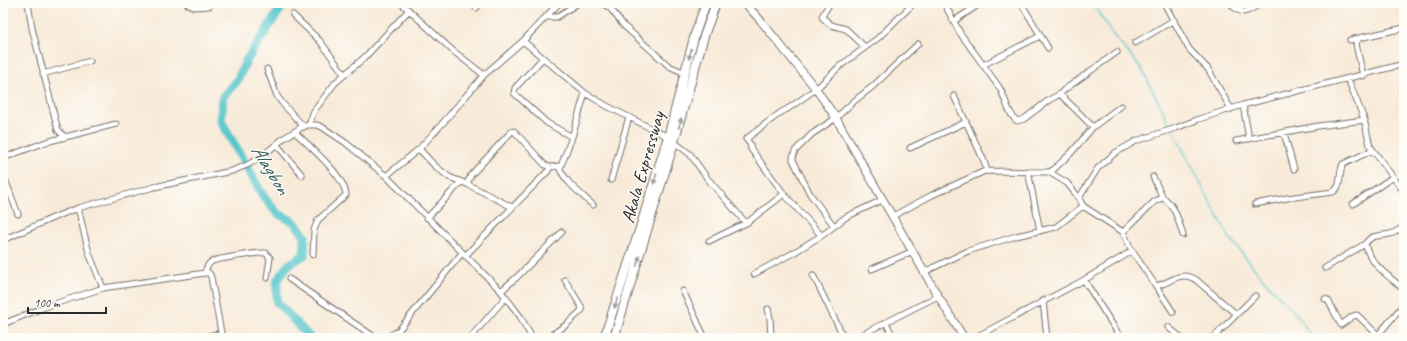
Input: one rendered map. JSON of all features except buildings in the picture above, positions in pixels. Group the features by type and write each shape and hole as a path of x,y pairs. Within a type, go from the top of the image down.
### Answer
{"main road":[{"name":"Akala Expressway","path":"615,334 700,35 705,3"},
{"name":"Akala Expressway","path":"604,338 671,140 685,73 700,35 716,3"},
{"path":"608,326 615,334"}],"street":[{"path":"28,3 32,28 58,130 65,137"},
{"path":"186,3 194,7 209,6"},
{"path":"401,3 452,50 484,74"},
{"path":"476,8 481,3"},
{"path":"386,176 419,149 484,74 523,41 559,3"},
{"path":"546,17 557,17 578,3"},
{"path":"602,3 610,8 624,26 657,57 669,66 685,73"},
{"path":"610,8 614,3"},
{"path":"745,3 816,89 836,118 882,200 893,216 924,272 964,338"},
{"path":"830,3 822,16 823,18 831,25 846,29 864,47"},
{"path":"821,235 784,194 746,139 780,113 816,89 840,66 882,34 914,3"},
{"path":"944,3 960,33 1004,95 1010,113 1017,121 1024,119 1117,52"},
{"path":"954,21 981,3"},
{"path":"1021,3 1048,48"},
{"path":"1230,3 1238,11 1244,12 1262,3"},
{"path":"1166,4 1189,49 1208,69 1230,109"},
{"path":"307,126 314,111 335,83 365,57 409,10"},
{"path":"293,15 320,41 344,74"},
{"path":"1135,43 1174,20"},
{"path":"1350,40 1404,28"},
{"path":"983,65 1040,36"},
{"path":"1358,39 1356,44 1363,76"},
{"path":"523,41 585,93 671,140 690,154 707,178 744,222"},
{"path":"834,226 810,194 793,157 795,151 805,140 836,118 853,102 872,88 918,44"},
{"path":"543,58 515,88 514,93 547,123 572,137"},
{"path":"43,74 90,61"},
{"path":"1078,198 1098,168 1115,154 1136,141 1243,105 1363,76 1404,64"},
{"path":"267,69 277,96 307,126"},
{"path":"1348,79 1364,120 1370,146 1404,192"},
{"path":"467,184 470,175 511,132 514,131 545,165 550,167 562,165 585,93"},
{"path":"1060,94 1092,127"},
{"path":"954,96 984,161 987,171"},
{"path":"1243,105 1249,139"},
{"path":"1049,172 1071,153 1092,127 1121,106"},
{"path":"611,180 629,117"},
{"path":"1236,141 1318,126 1364,120"},
{"path":"910,148 966,122"},
{"path":"3,158 51,141 116,124"},
{"path":"3,240 78,208 154,186 232,171 260,158 295,132 307,126 322,127 346,143 386,176 501,291 520,316 532,338"},
{"path":"51,141 58,130"},
{"path":"295,132 312,147 339,179 345,187 346,192 346,196 318,220 315,226 313,255"},
{"path":"1284,133 1294,169"},
{"path":"277,145 302,175"},
{"path":"419,149 435,166 450,177 512,207"},
{"path":"1255,204 1333,192 1337,190 1339,186 1343,164 1373,150"},
{"path":"559,166 562,175 570,184 593,204"},
{"path":"382,338 398,331 464,254 548,172 550,167"},
{"path":"893,216 978,173 987,171 1049,172 1067,183 1083,206 1123,232 1132,251 1173,312"},
{"path":"1028,171 1040,231"},
{"path":"3,174 18,214"},
{"path":"1153,177 1163,198 1166,200 1179,220 1183,235"},
{"path":"1353,204 1393,177"},
{"path":"427,218 461,182"},
{"path":"709,240 744,222 748,222 784,194"},
{"path":"1123,232 1155,201 1163,198"},
{"path":"754,274 793,253 846,217 882,200"},
{"path":"924,272 968,251 1016,236 1056,227 1083,206"},
{"path":"78,208 89,253 103,288"},
{"path":"1324,268 1365,244 1374,236 1391,234 1404,226"},
{"path":"501,291 562,232"},
{"path":"1365,244 1368,254 1376,265 1404,289"},
{"path":"872,269 912,251"},
{"path":"974,338 1084,280 1132,251"},
{"path":"205,273 211,260 245,256 263,252 270,258 267,278"},
{"path":"3,324 45,307 103,288 209,273 222,336 200,338"},
{"path":"813,275 844,338"},
{"path":"1156,286 1162,285 1182,275 1188,275 1195,279 1236,314"},
{"path":"289,279 373,336 379,338"},
{"path":"547,338 566,325 582,310 565,280"},
{"path":"1084,280 1121,338"},
{"path":"683,291 706,338"},
{"path":"855,338 938,296"},
{"path":"1213,338 1255,296"},
{"path":"470,338 506,297"},
{"path":"1326,298 1340,325 1343,325 1353,316 1357,315 1378,335 1404,304"},
{"path":"1043,301 1047,338"},
{"path":"768,309 771,338"},
{"path":"886,322 890,331 896,338"},
{"path":"1168,327 1181,338"}],"waterway":[{"name":"Alagbon","path":"286,3 283,5 246,61 237,81 223,96 221,121 263,196 277,213 294,222 305,236 304,255 288,265 277,281 277,302 310,338"},
{"path":"1092,3 1114,36 1142,69 1171,127"},
{"path":"1173,131 1229,237 1262,278 1298,316 1313,338"}]}
